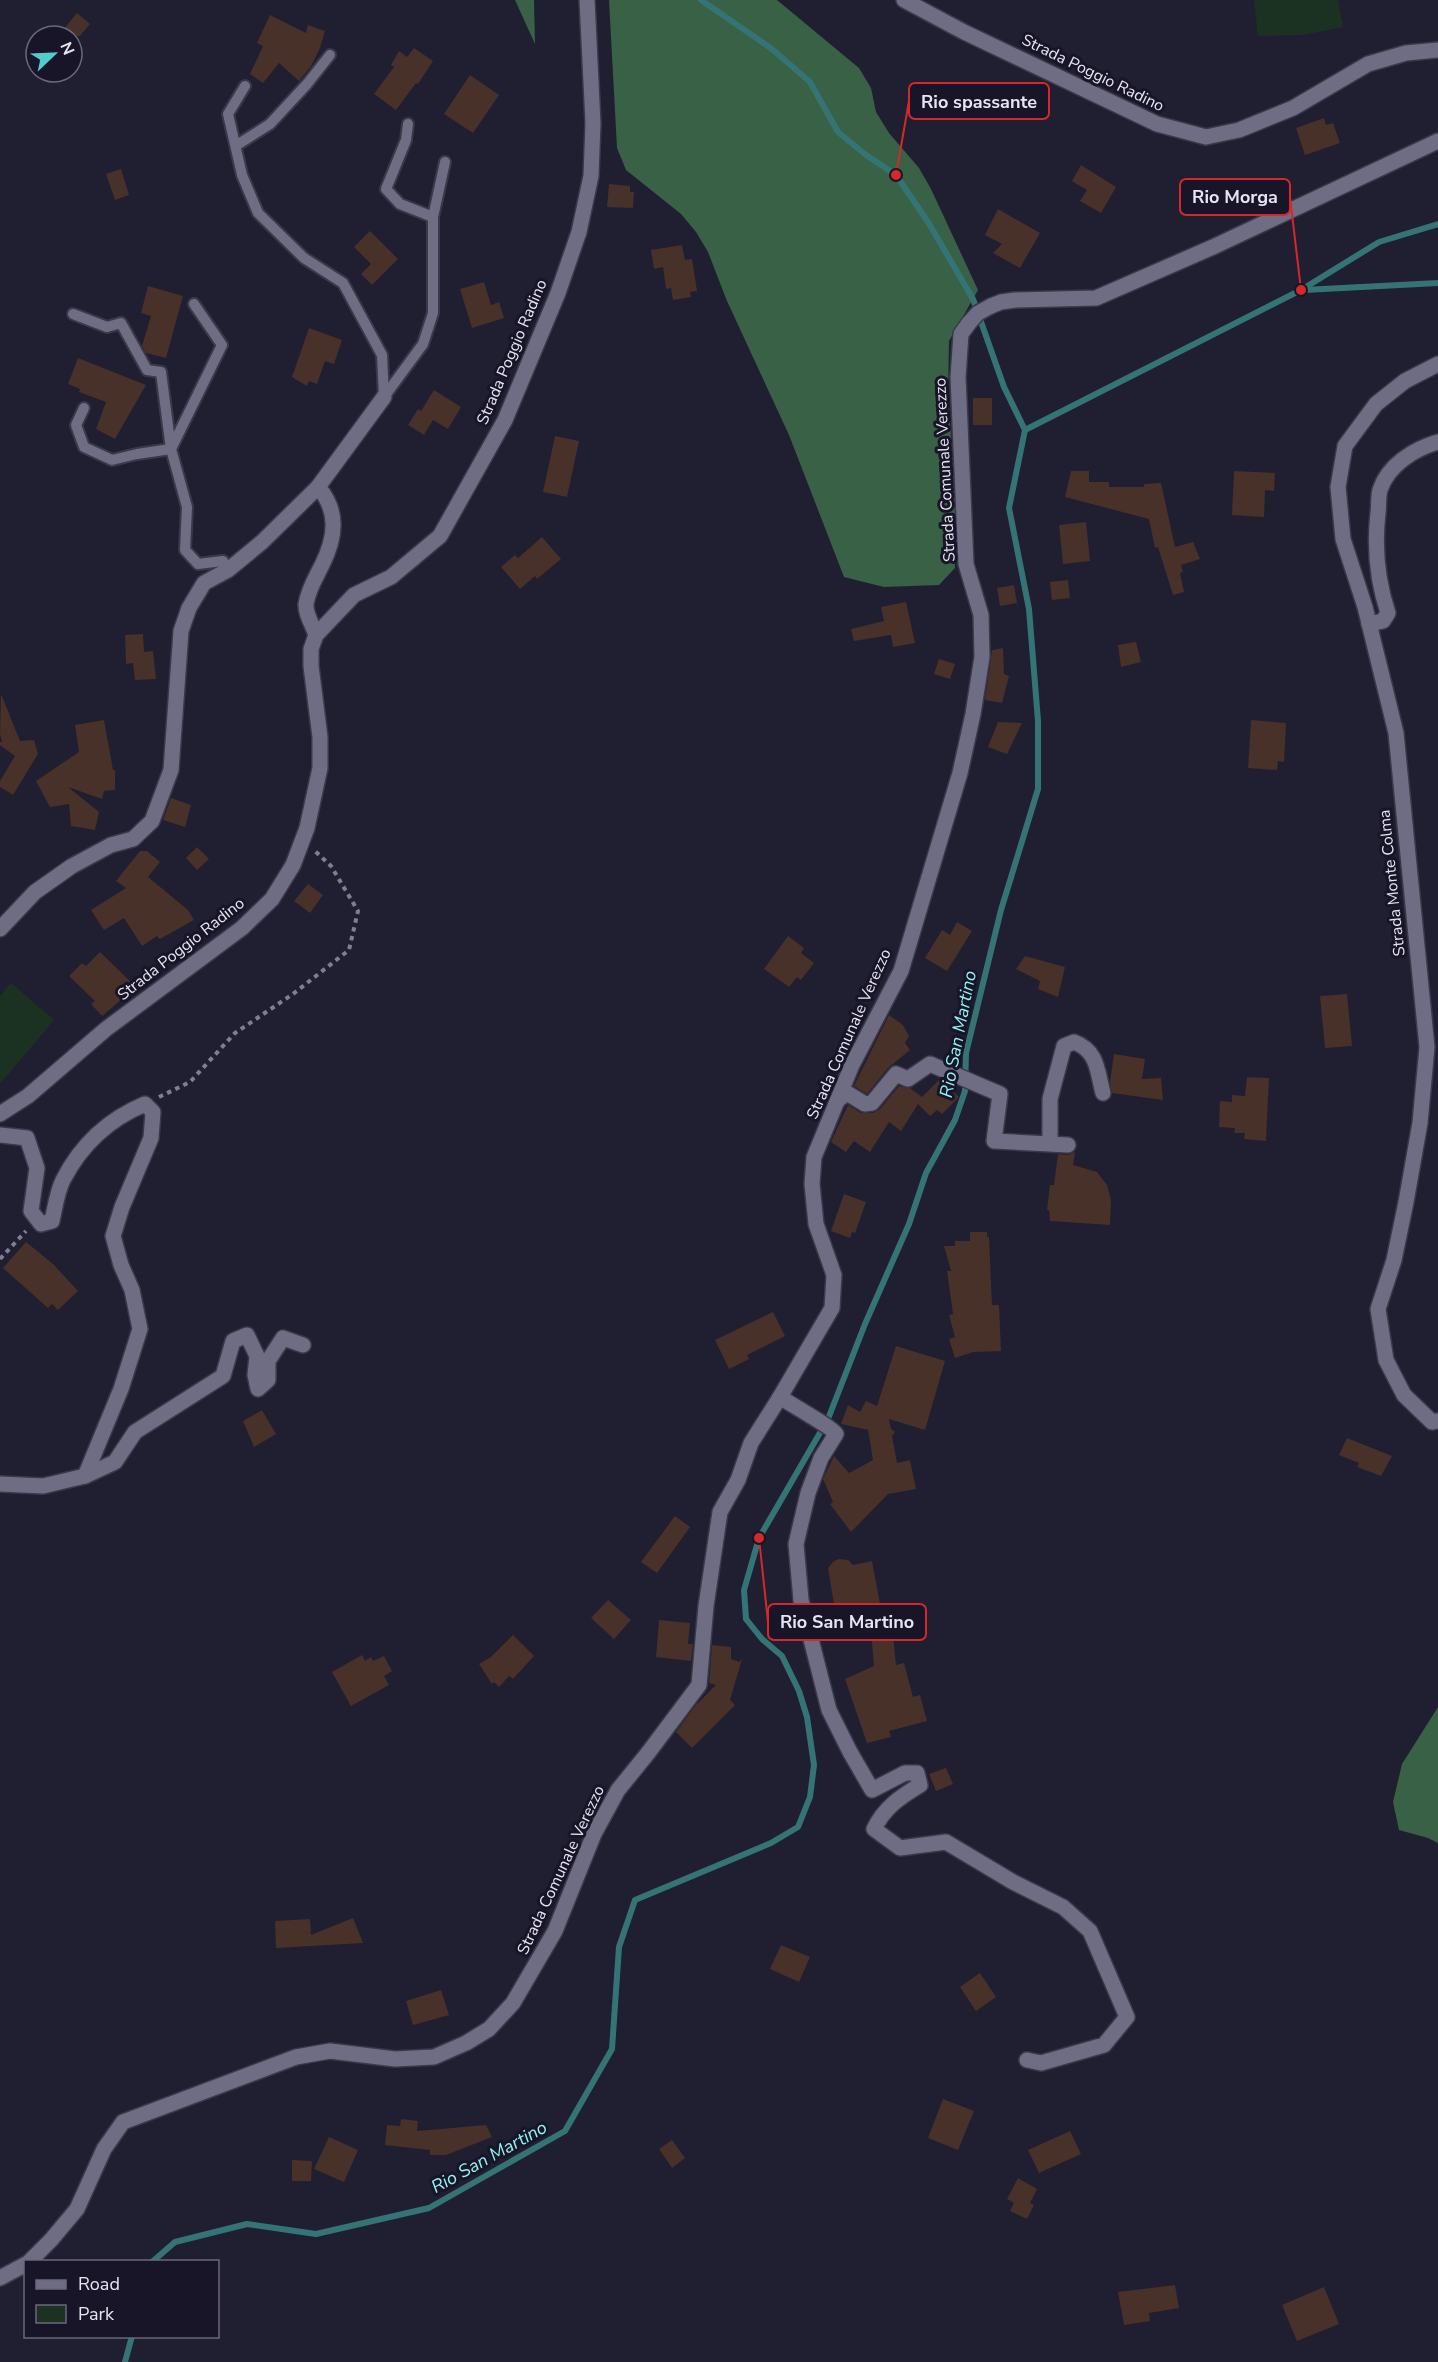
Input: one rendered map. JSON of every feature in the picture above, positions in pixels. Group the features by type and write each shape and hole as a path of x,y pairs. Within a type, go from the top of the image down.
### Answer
{"street":[{"name":"Strada Poggio Radino","path":"0,1114 28,1096 106,1029 242,928 272,899 293,865 303,840 320,768 320,737 311,666 311,649 316,635 354,594 392,577 440,536 505,420 558,293 579,232 591,176 593,123 587,0"},
{"name":"Strada Poggio Radino","path":"904,0 964,32 1157,124 1206,137 1239,130 1293,108 1368,64 1406,52 1438,50"},
{"name":"Strada Comunale Verezzo","path":"30,2260 51,2240 77,2209 104,2149 123,2122 296,2057 330,2051 395,2058 434,2057 466,2043 489,2029 513,2003 555,1931 594,1834 618,1790 648,1754 699,1684 706,1606 720,1512 738,1480 751,1443 832,1308 834,1275 816,1224 812,1184 814,1157 852,1065 901,971 960,773 975,703 982,657 981,615 966,564 958,377 961,334 978,313 1001,302 1096,298 1224,242 1438,141"},
{"name":"Strada Monte Colma","path":"1438,364 1405,381 1376,404 1346,446 1338,487 1343,539 1369,624 1396,733 1426,1047 1420,1123 1407,1202 1394,1260 1378,1309 1386,1360 1404,1395 1432,1422 1438,1421"},
{"path":"0,929 35,892 72,866 111,845 133,839 152,821 171,770 181,631 189,608 204,583 228,570 262,542 318,487 384,397"},
{"path":"1369,624 1383,621 1388,613 1380,588 1375,540 1380,490 1396,465 1421,447 1438,442"},
{"path":"316,635 306,606 311,586 332,541 334,516 329,499 318,487"},
{"path":"1050,1143 1050,1099 1064,1046 1074,1042 1086,1046 1094,1057 1103,1093"},
{"path":"837,1101 847,1094 864,1104 872,1102 896,1074 908,1079 930,1064 951,1075 1000,1094 994,1141 1068,1145"},
{"path":"0,1135 27,1138 37,1168 32,1211 42,1224 52,1221 63,1181 90,1139 127,1112 145,1104 153,1112 151,1138 113,1236 121,1265 132,1290 140,1329 121,1389 85,1476"},
{"path":"0,1484 43,1486 85,1476 115,1462 135,1432 223,1376 233,1341 247,1335 257,1356 255,1375 258,1389 268,1380 268,1361 283,1338 303,1345"},
{"path":"780,1397 834,1430 836,1434 821,1458 808,1493 796,1544 804,1611 829,1710 872,1791 905,1773 917,1773 920,1785 898,1798 881,1815 874,1829 900,1848 946,1842 1013,1882 1063,1907 1090,1931 1127,2017 1104,2045 1041,2063 1027,2060"},
{"name":"Strada Comunale Verezzo","path":"0,2278 24,2265"}],"lane":[{"path":"237,145 270,124 308,84 330,55"},
{"path":"245,86 228,114 237,145 242,175 258,213 304,258 343,283 382,356 384,397"},
{"path":"408,124 406,140 386,189 400,204 433,217"},
{"path":"384,397 423,344 433,313 433,217 445,162"},
{"path":"171,449 222,345 194,304"},
{"path":"73,314 107,327 121,323 147,370 161,372 171,449 187,507 185,550 198,564 223,561 228,570"},
{"path":"84,408 76,425 84,447 112,460 171,449"}],"path":[{"path":"145,1104 190,1082 235,1033 293,994 349,950 358,911 331,866 303,840"},
{"path":"0,1259 38,1219"}],"green space":[{"path":"515,0 534,0 535,44"},
{"path":"609,0 777,0 859,68 871,88 876,112 889,133 919,168 931,189 978,290 949,341 948,395 955,494 955,568 939,585 884,587 844,577 789,435 727,301 708,252 696,232 681,214 626,170 617,148"},
{"path":"1254,0 1338,0 1343,27 1303,35 1258,36"},
{"path":"11,983 54,1020 0,1084 0,996"},
{"path":"1438,1707 1438,1843 1399,1830 1393,1802 1402,1764"}],"building":[{"path":"77,13 90,24 84,31 84,24 68,24"},
{"path":"270,15 306,33 308,25 325,31 311,66 299,81 279,63 263,83 250,74 263,46 257,43"},
{"path":"414,48 433,61 418,84 416,83 396,110 374,94 394,67 391,65 399,51 407,57"},
{"path":"470,75 499,95 473,133 444,114"},
{"path":"1324,118 1326,125 1333,123 1340,143 1305,155 1296,128"},
{"path":"1081,165 1116,187 1101,213 1080,201 1087,190 1072,181"},
{"path":"121,169 129,195 115,200 106,174"},
{"path":"609,184 630,186 630,192 634,192 633,208 607,207"},
{"path":"998,209 1040,233 1020,268 993,253 1002,244 985,235"},
{"path":"370,231 398,259 372,285 361,274 371,264 354,247"},
{"path":"682,245 685,260 692,259 697,291 690,292 691,297 673,300 671,288 666,289 663,267 654,269 651,250"},
{"path":"484,282 491,305 499,302 504,318 472,328 460,289"},
{"path":"148,286 183,296 166,358 146,353 142,346 151,316 141,313"},
{"path":"309,328 342,340 334,364 325,361 317,384 309,381 307,386 292,377"},
{"path":"78,358 146,385 115,439 96,429 106,402 79,392 80,389 68,384"},
{"path":"434,390 461,407 448,429 433,420 424,435 408,425 418,409 421,411"},
{"path":"973,398 992,398 992,425 973,425"},
{"path":"555,436 579,441 567,497 543,492"},
{"path":"1071,471 1089,471 1089,482 1109,482 1109,487 1144,487 1144,484 1161,483 1175,547 1193,542 1200,559 1181,565 1183,572 1180,573 1184,592 1173,595 1158,547 1155,548 1149,519 1065,497"},
{"path":"1234,471 1275,473 1274,491 1265,490 1264,517 1232,515"},
{"path":"1086,522 1090,561 1063,564 1059,525"},
{"path":"542,537 561,559 537,579 535,576 520,589 501,567 515,555 518,558"},
{"path":"1068,580 1070,598 1052,600 1050,582"},
{"path":"1014,585 1017,603 1000,606 997,588"},
{"path":"906,602 915,643 893,647 891,635 854,641 851,629 884,621 881,607"},
{"path":"143,634 144,652 153,651 156,679 135,680 133,663 126,664 125,635"},
{"path":"1136,642 1141,662 1121,667 1118,645"},
{"path":"1003,648 1004,674 1009,676 1002,703 985,700 992,650"},
{"path":"939,659 955,664 950,679 934,674"},
{"path":"1,694 20,741 34,740 38,754 13,795 0,787 0,781 15,756 0,745 2,742 0,734"},
{"path":"104,720 113,770 115,770 115,790 104,791 102,799 68,787 99,812 95,830 71,826 69,804 50,807 36,781 79,752 75,725"},
{"path":"1251,720 1286,723 1284,762 1278,761 1277,770 1248,768"},
{"path":"998,722 1022,723 1007,754 988,747"},
{"path":"171,798 191,805 185,827 163,820"},
{"path":"197,847 209,859 197,870 186,858"},
{"path":"140,851 147,851 160,862 148,877 188,910 194,920 160,939 157,936 142,946 124,918 104,930 91,910 126,888 116,881"},
{"path":"308,884 323,895 310,913 294,901"},
{"path":"957,922 972,931 947,971 925,958 942,930 950,935"},
{"path":"788,936 804,948 801,953 814,963 801,980 797,977 789,987 764,969"},
{"path":"100,952 136,987 102,1016 91,1004 95,1001 69,976 82,963 86,966"},
{"path":"1025,956 1065,967 1058,997 1038,989 1040,981 1016,969"},
{"path":"1347,994 1352,1046 1325,1048 1320,996"},
{"path":"889,1015 903,1025 909,1036 905,1043 910,1050 888,1068 867,1094 854,1086"},
{"path":"1114,1054 1145,1059 1142,1079 1161,1078 1163,1100 1112,1093 1110,1082"},
{"path":"1247,1077 1269,1078 1266,1141 1244,1139 1245,1133 1234,1133 1235,1128 1219,1127 1220,1101 1232,1102 1232,1095 1245,1096"},
{"path":"940,1079 959,1097 942,1114 937,1110 930,1116 918,1104 901,1131 889,1122 870,1152 854,1141 846,1152 831,1142 848,1105 861,1113 873,1113 880,1109 899,1086 910,1088 922,1097"},
{"path":"1075,1152 1073,1165 1097,1172 1107,1185 1111,1200 1110,1225 1050,1221 1049,1210 1047,1210 1050,1185 1054,1185 1058,1154 1068,1155"},
{"path":"844,1194 866,1202 855,1233 852,1232 850,1238 831,1231"},
{"path":"970,1232 987,1232 987,1237 989,1237 992,1305 999,1305 1001,1351 973,1352 955,1358 949,1339 955,1337 949,1315 953,1314 947,1271 951,1271 944,1246 955,1246 955,1241 970,1241"},
{"path":"26,1242 53,1264 78,1291 58,1310 52,1304 48,1308 3,1268"},
{"path":"773,1312 785,1336 747,1355 749,1359 729,1369 715,1340"},
{"path":"896,1346 945,1361 925,1430 889,1419 891,1429 895,1432 892,1436 897,1463 910,1460 916,1489 888,1494 851,1532 830,1504 833,1502 823,1479 834,1456 849,1473 873,1460 868,1430 841,1424 848,1405 860,1412 866,1401 877,1406"},
{"path":"262,1410 276,1434 254,1447 243,1421"},
{"path":"1347,1438 1392,1456 1381,1476 1357,1467 1359,1463 1339,1455"},
{"path":"675,1516 690,1527 657,1573 641,1562"},
{"path":"839,1559 848,1560 853,1565 872,1561 880,1604 835,1610 828,1568"},
{"path":"608,1600 631,1620 614,1639 591,1618"},
{"path":"890,1606 896,1665 904,1663 913,1697 920,1695 927,1721 889,1731 891,1737 867,1743 845,1679 874,1666 869,1608"},
{"path":"659,1620 690,1623 688,1644 693,1644 691,1661 656,1657"},
{"path":"513,1635 534,1656 513,1679 509,1676 499,1687 494,1682 492,1684 479,1664 491,1657"},
{"path":"712,1645 731,1647 731,1659 739,1662 742,1659 730,1700 735,1705 692,1748 676,1732 695,1706 716,1685 709,1683"},
{"path":"362,1655 365,1661 371,1657 373,1661 384,1656 392,1671 384,1676 389,1685 351,1706 332,1672"},
{"path":"946,1768 953,1784 936,1791 929,1774"},
{"path":"353,1918 363,1943 276,1948 275,1921 310,1919 311,1935"},
{"path":"781,1945 810,1957 799,1982 770,1969"},
{"path":"980,1973 996,1997 976,2011 960,1987"},
{"path":"441,1990 449,2015 413,2025 406,2001"},
{"path":"943,2099 974,2111 958,2150 928,2138"},
{"path":"401,2119 418,2121 417,2131 486,2125 492,2137 446,2155 430,2155 430,2150 385,2145 387,2125 400,2126"},
{"path":"1070,2131 1081,2154 1039,2173 1028,2150"},
{"path":"329,2137 358,2150 344,2182 314,2169"},
{"path":"672,2140 685,2158 672,2168 659,2149"},
{"path":"292,2160 312,2161 311,2181 292,2181"},
{"path":"1018,2178 1037,2189 1030,2203 1034,2205 1027,2219 1010,2211 1014,2203 1007,2199"},
{"path":"1175,2285 1179,2308 1149,2313 1150,2321 1124,2325 1118,2292"},
{"path":"1324,2287 1339,2324 1297,2341 1282,2305"}],"waterway":[{"path":"701,0 772,49 810,82 838,132 866,155 896,175 928,222 973,299 1004,387 1025,430"},
{"path":"1025,430 1301,290 1379,242 1438,224"},
{"path":"1304,290 1438,283"},
{"name":"Rio San Martino","path":"154,2260 175,2242 247,2224 316,2234 429,2208 565,2131 612,2049 619,1947 635,1900 771,1843 798,1827 810,1797 814,1765 807,1717 799,1691 782,1656 762,1639 746,1619 744,1590 759,1538 828,1419 865,1324 909,1224 926,1173 955,1120 965,1091 966,1053 1001,910 1038,789 1038,721 1029,609 1009,508 1025,430"},
{"name":"Rio San Martino","path":"125,2362 131,2338"}],"place":[{"name":"Rio spassante","path":"896,175"},
{"name":"Rio Morga","path":"1301,290"},
{"name":"Rio San Martino","path":"759,1538"}]}
